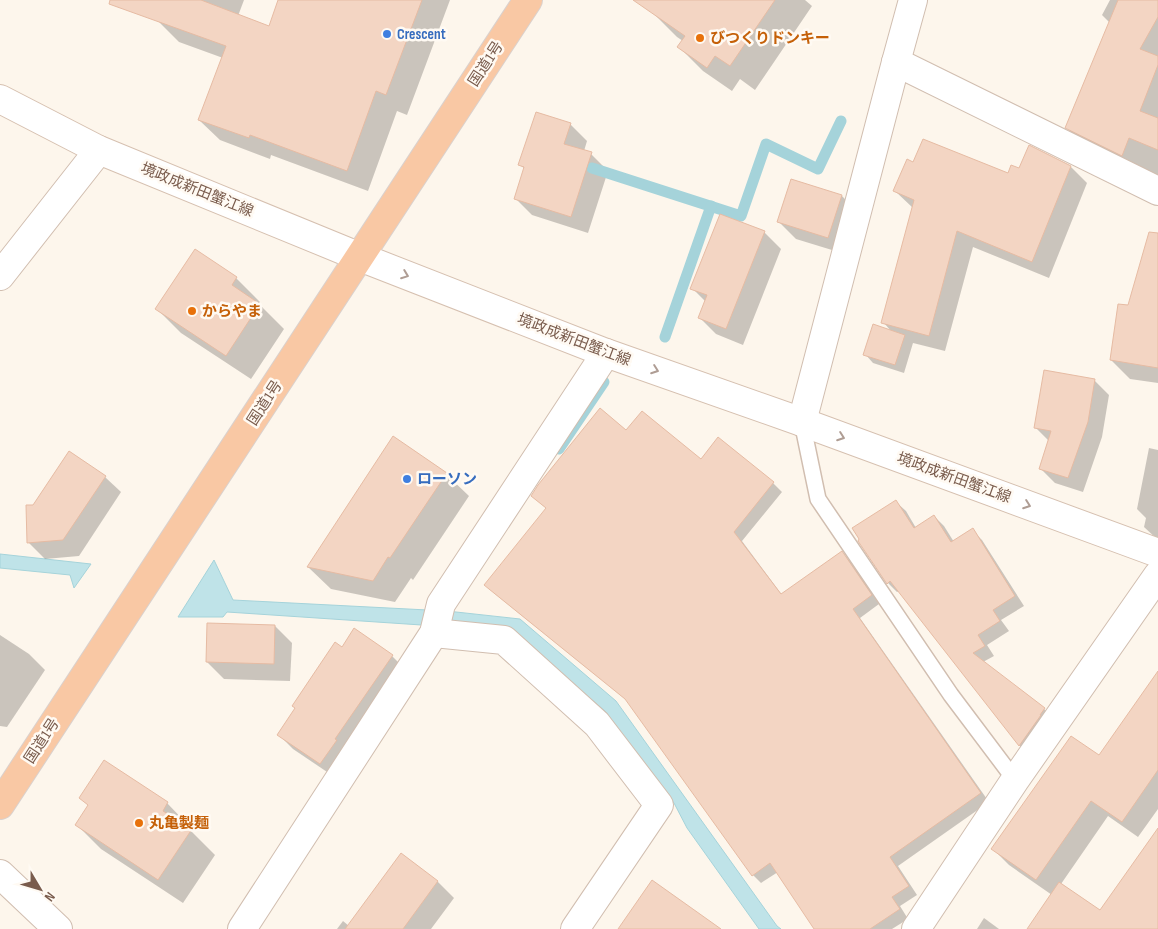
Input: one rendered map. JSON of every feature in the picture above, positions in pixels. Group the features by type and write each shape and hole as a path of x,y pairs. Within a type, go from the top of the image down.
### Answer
{"highway":[{"name":"国道1号","path":"0,805 528,0"}],"street":[{"path":"802,422 914,0"},
{"path":"896,62 1158,191"},
{"name":"境政成新田蟹江線","path":"0,100 99,150 360,257 606,353 802,422 1158,553"},
{"path":"0,276 99,150"},
{"path":"242,929 434,633 441,604 606,353"},
{"path":"916,929 1015,780 1158,575"},
{"path":"434,633 504,640 597,724 659,805 575,929"},
{"path":"0,874 58,929"}],"lane":[{"path":"802,422 818,499 951,695 1015,780"}],"water":[{"path":"0,554 91,564 74,588 70,575 0,568"},
{"path":"214,560 233,600 447,611 520,619 616,701 781,929 759,929 687,828 674,803 605,711 511,631 227,612 223,617 178,617"}],"building":[{"path":"110,0 201,0 269,26 278,0 422,0 386,95 376,91 347,171 250,135 249,138 198,120 226,46 109,4"},
{"path":"633,0 775,0 730,66 715,56 707,68 677,47 685,36"},
{"path":"1118,0 1158,0 1158,17 1140,49 1158,56 1158,65 1140,111 1158,118 1158,150 1129,138 1122,156 1065,128"},
{"path":"536,112 571,123 564,144 592,152 571,217 514,199 524,167 518,165"},
{"path":"923,139 1008,173 1011,165 1019,168 1029,145 1071,166 1032,262 957,231 929,336 881,323 914,200 893,191 907,159 913,162"},
{"path":"791,179 842,195 828,238 777,222"},
{"path":"720,214 765,231 726,329 698,318 707,295 690,289"},
{"path":"1149,232 1158,233 1158,368 1110,360 1118,304 1128,305"},
{"path":"195,249 237,277 232,285 260,304 226,356 155,309"},
{"path":"873,324 905,335 895,365 863,355"},
{"path":"1044,370 1095,379 1088,422 1068,478 1039,469 1051,431 1034,428"},
{"path":"600,408 626,430 642,411 701,459 718,437 774,482 734,532 781,594 842,551 872,595 853,609 981,793 890,857 909,886 892,897 900,909 870,929 814,929 770,863 752,876 625,699 484,585 546,508 531,496 538,485"},
{"path":"393,436 447,473 373,581 307,567"},
{"path":"69,451 106,476 63,540 27,543 26,505 33,505"},
{"path":"896,500 914,528 934,515 951,542 973,528 1015,596 993,610 1000,621 978,635 985,646 973,653 1045,708 1019,746 890,581 887,584 858,541 859,539 852,528"},
{"path":"207,623 275,625 274,664 206,662"},
{"path":"354,628 393,655 320,764 277,735 295,708 292,706 335,642 342,647"},
{"path":"1158,671 1158,770 1122,822 1091,801 1036,880 991,849 1071,736 1099,755"},
{"path":"104,760 168,802 163,811 192,829 158,880 75,825 88,805 79,798"},
{"path":"1158,828 1158,929 1027,929 1059,882 1100,910"},
{"path":"401,853 438,881 403,929 345,929"},
{"path":"652,880 683,902 721,929 618,929"}],"waterway":[{"path":"592,168 741,216 766,144 818,169 841,121"},
{"path":"665,337 711,206"},
{"path":"559,449 604,382"}],"place":[{"name":"Crescent","path":"387,34"},
{"name":"びつくりドンキー","path":"700,38"},
{"name":"からやま","path":"192,311"},
{"name":"ローソン","path":"407,479"},
{"name":"丸亀製麺","path":"139,823"}]}
